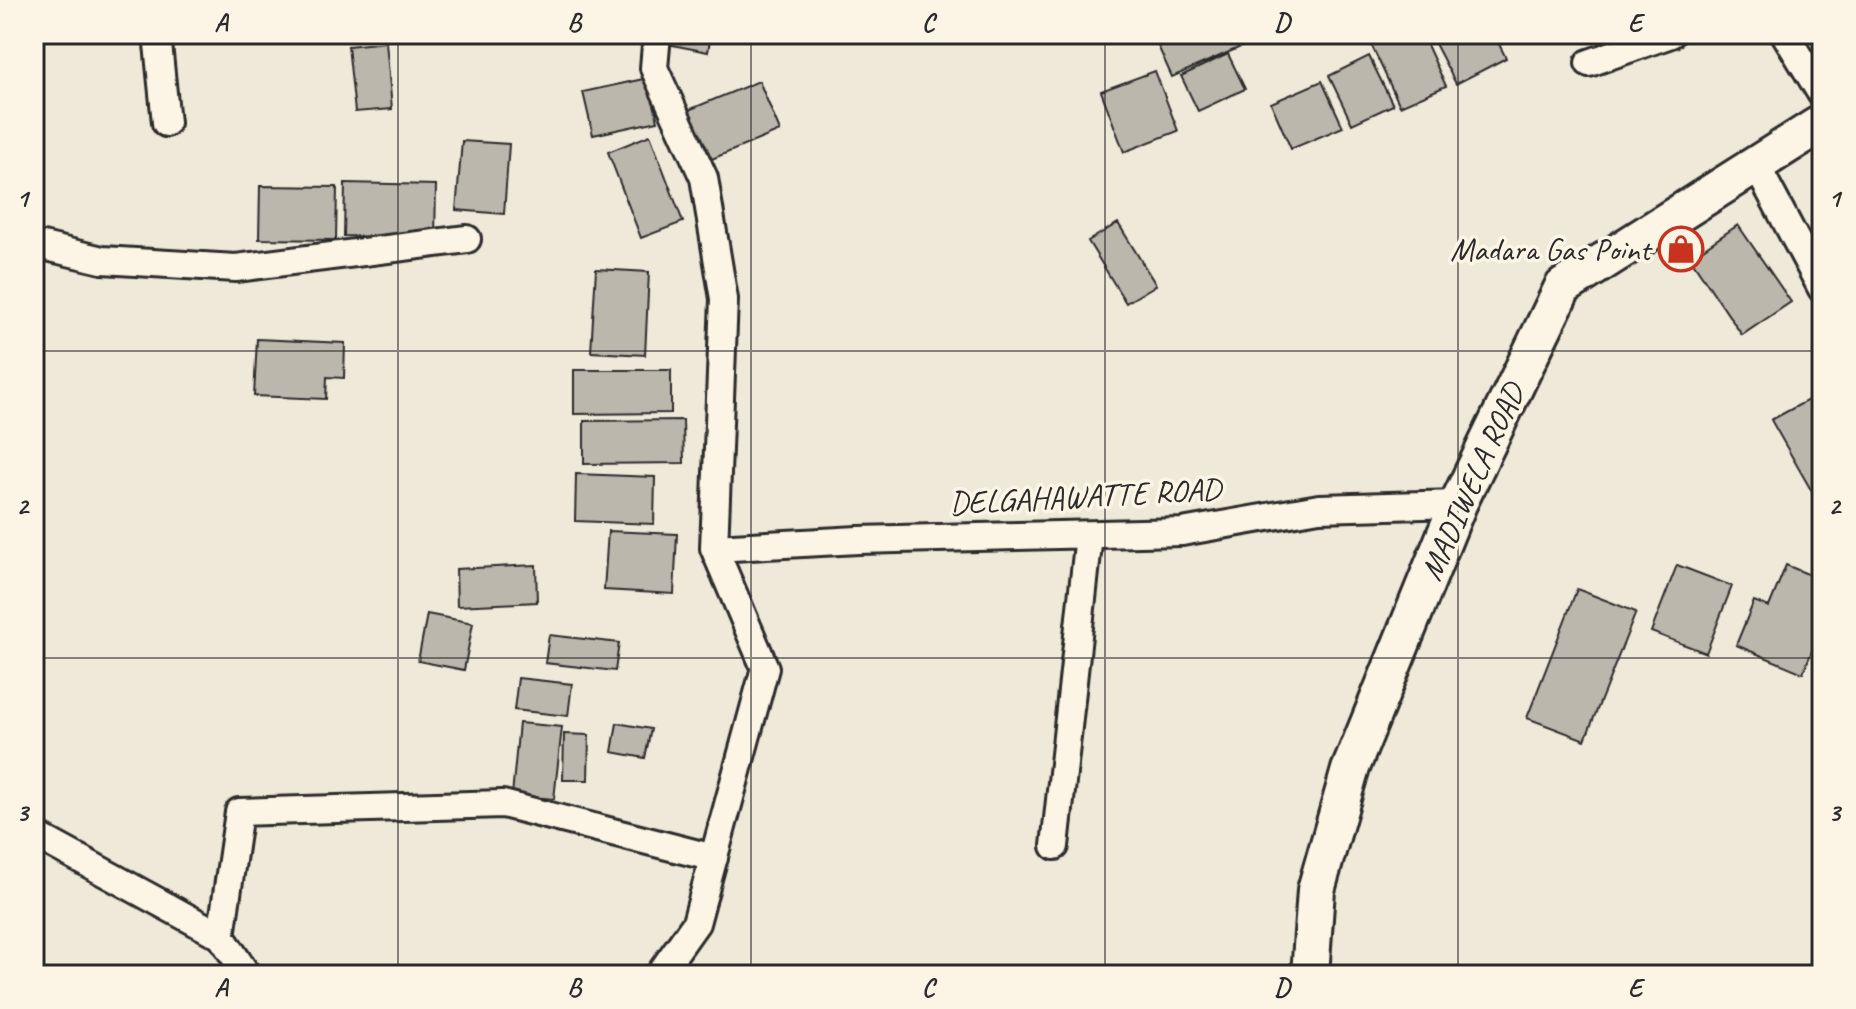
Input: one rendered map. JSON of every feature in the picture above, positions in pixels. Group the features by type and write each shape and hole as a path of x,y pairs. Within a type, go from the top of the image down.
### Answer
{"main road":[{"name":"MADIWELA ROAD","path":"1310,975 1316,890 1350,770 1458,504 1563,287 1822,123"}],"street":[{"path":"157,34 166,123"},
{"path":"657,34 654,68 704,178 724,299 714,548 765,668 696,923 659,975"},
{"path":"1589,63 1671,34"},
{"path":"1785,34 1822,95"},
{"path":"1755,163 1822,289"},
{"path":"34,244 102,260 236,268 467,239"},
{"name":"DELGAHAWATTE ROAD","path":"714,548 858,540 1182,532 1319,508 1458,504"},
{"path":"1055,846 1089,535"},
{"path":"221,936 239,812 503,804 714,858"},
{"path":"34,834 221,936 247,975"}],"building":[{"path":"558,34 632,34 631,44"},
{"path":"669,34 711,34 708,52 667,44"},
{"path":"1237,34 1243,46 1172,77 1153,35"},
{"path":"1388,34 1422,34 1446,86 1400,106 1370,42"},
{"path":"1430,34 1494,34 1506,58 1456,84"},
{"path":"386,42 392,109 355,112 348,46"},
{"path":"1228,54 1245,89 1198,111 1181,76"},
{"path":"1369,56 1393,105 1352,124 1329,76"},
{"path":"1155,71 1178,131 1124,152 1101,91"},
{"path":"648,78 658,121 593,135 583,92"},
{"path":"759,81 780,131 707,161 686,111"},
{"path":"1322,81 1343,127 1291,149 1271,103"},
{"path":"650,135 683,222 641,238 608,152"},
{"path":"462,141 509,144 504,214 456,210"},
{"path":"345,183 436,185 435,238 344,236"},
{"path":"260,186 337,187 336,240 259,239"},
{"path":"1118,223 1156,285 1126,303 1088,241"},
{"path":"1738,225 1791,302 1742,335 1690,258"},
{"path":"596,269 649,272 645,355 591,352"},
{"path":"257,339 345,343 344,378 327,377 326,399 254,396"},
{"path":"574,370 671,370 671,413 574,414"},
{"path":"1810,399 1822,419 1822,493 1815,497 1771,420"},
{"path":"683,420 684,463 584,464 584,421"},
{"path":"576,474 655,477 654,524 575,521"},
{"path":"608,531 677,534 674,594 604,590"},
{"path":"536,565 537,602 457,606 456,569"},
{"path":"1677,565 1732,586 1706,653 1651,632"},
{"path":"1786,565 1822,580 1822,626 1803,673 1736,645 1754,601 1769,607"},
{"path":"1577,589 1636,612 1585,740 1527,718"},
{"path":"427,614 473,623 464,670 418,661"},
{"path":"549,635 619,643 615,671 545,663"},
{"path":"518,678 572,684 568,716 514,710"},
{"path":"519,723 562,727 554,799 512,795"},
{"path":"617,723 651,729 645,758 612,752"},
{"path":"564,734 589,735 588,780 563,780"}],"place":[{"name":"Madara Gas Point","path":"1681,249"}]}
